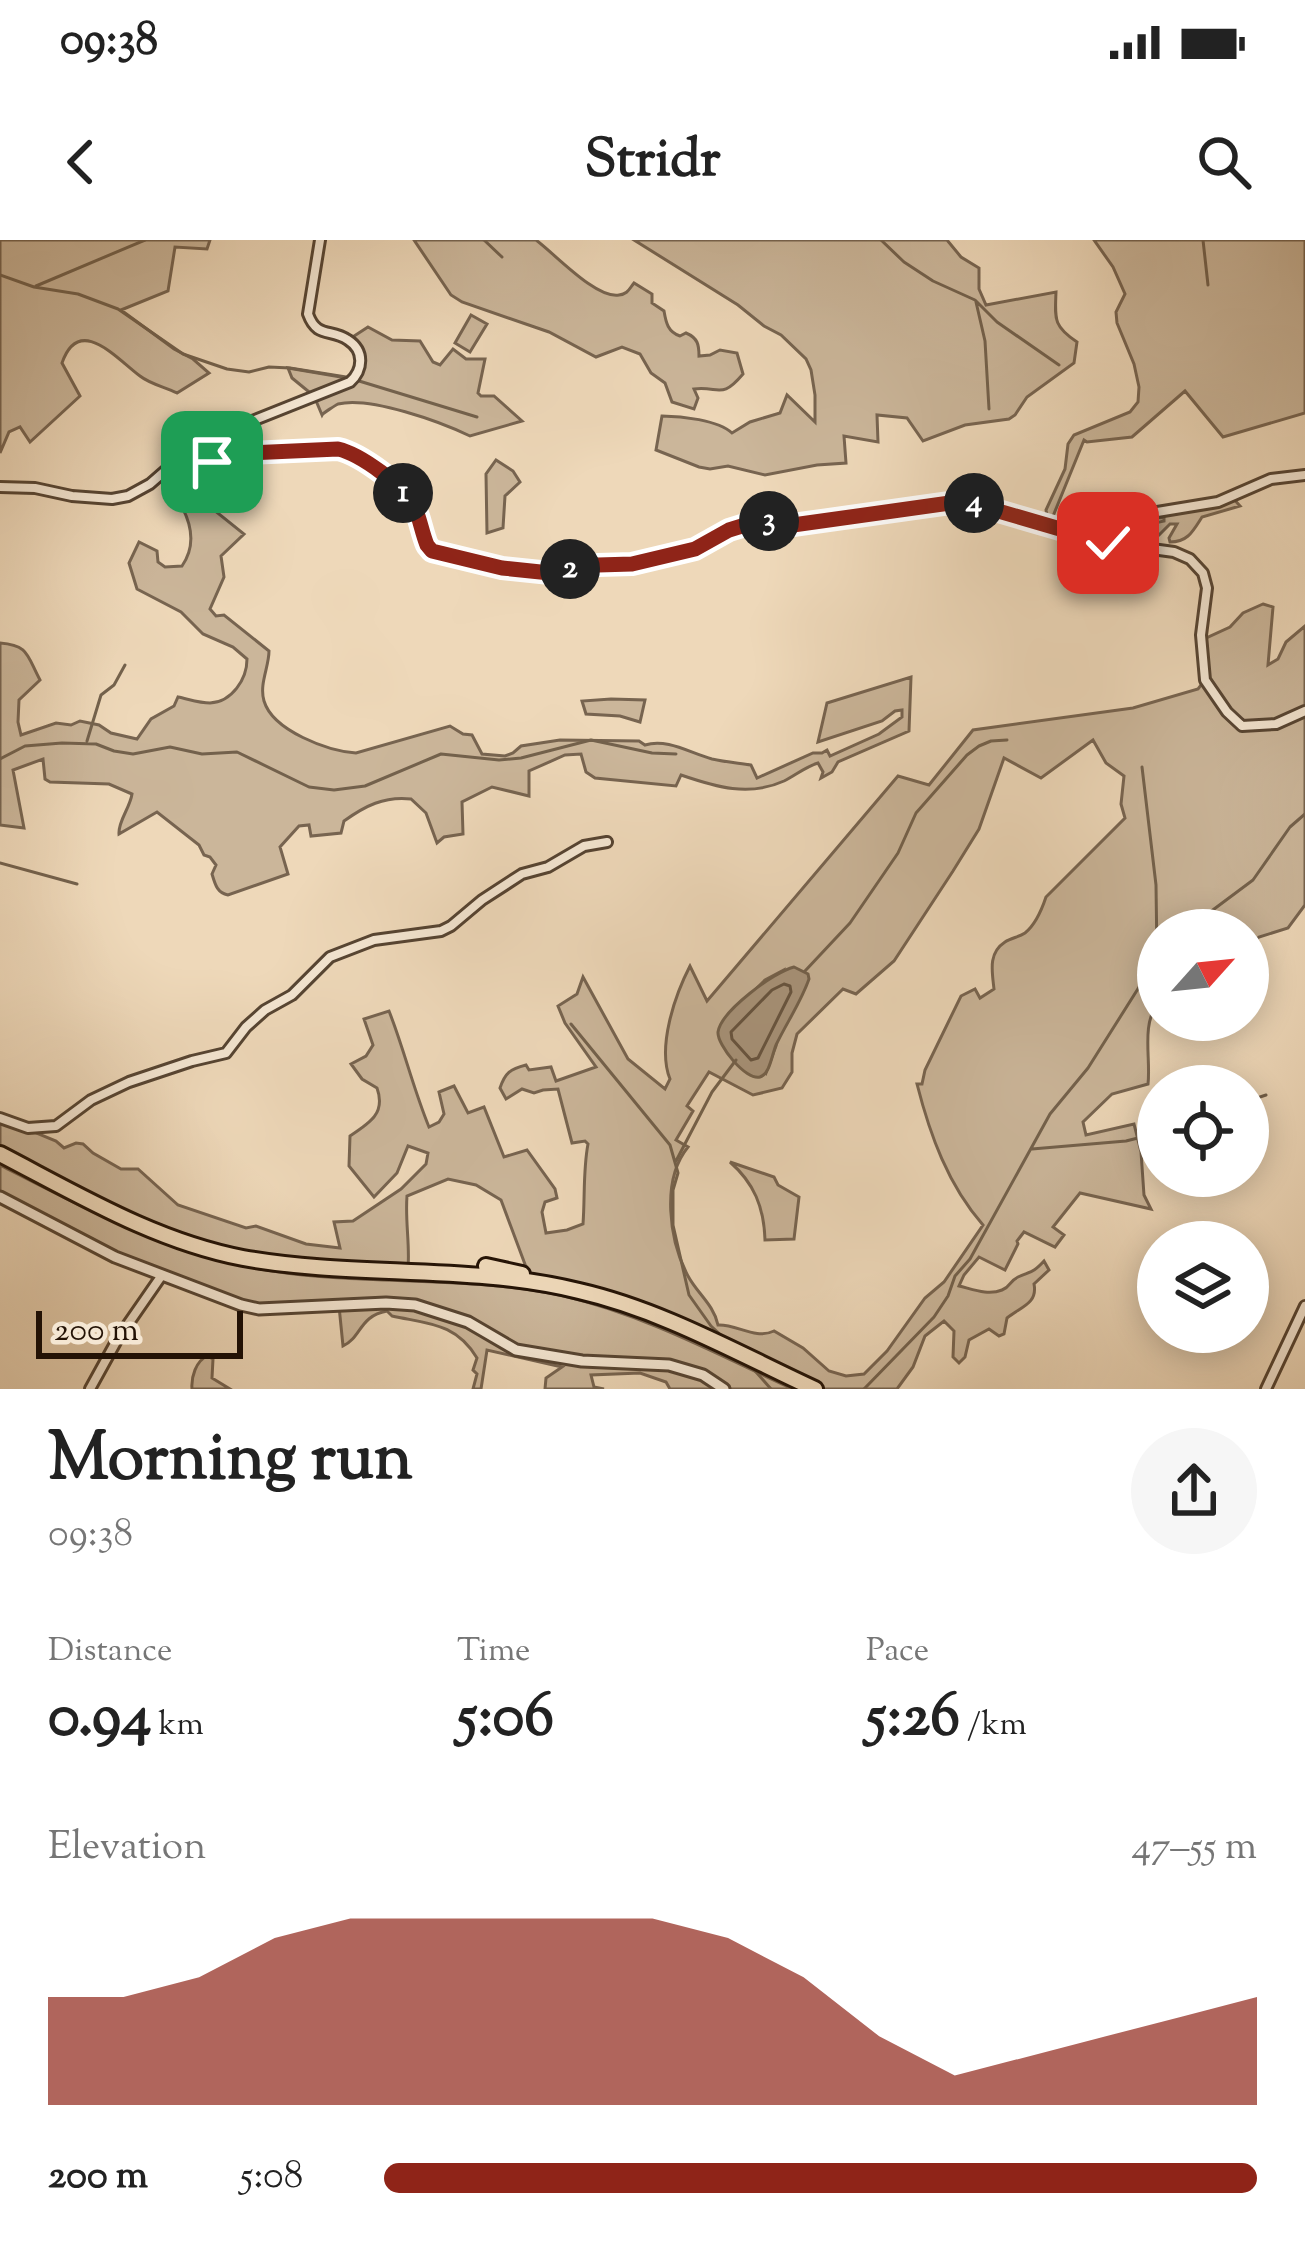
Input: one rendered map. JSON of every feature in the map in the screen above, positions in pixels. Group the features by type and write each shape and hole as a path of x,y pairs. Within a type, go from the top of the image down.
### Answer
{"highway":[{"path":"0,1154 111,1212 183,1242 274,1263 517,1280 576,1290 662,1319 815,1389"},
{"path":"0,1165 102,1217 184,1251 272,1271 491,1286 568,1297 641,1319 794,1389"},
{"path":"385,1271 438,1262"},
{"path":"486,1266 587,1287 606,1298"}],"street":[{"path":"0,487 112,500 145,488 197,443 350,382 360,372 358,352 348,340 322,332 308,314 320,240"},
{"path":"186,453 195,463 206,463 246,453 349,452 364,458 410,499 432,551 535,573 632,564 695,549 758,521 793,525 964,501 1080,536 1190,559 1203,572 1208,588 1201,635 1205,680 1227,712 1241,726 1276,724 1305,711"},
{"path":"1080,536 1094,526 1218,502 1271,478 1305,476"},
{"path":"0,1118 28,1128 56,1126 91,1100 130,1082 226,1053 256,1018 292,995 330,956 374,940 441,931 522,874 548,867 584,846 607,842"},
{"path":"0,1197 115,1257 241,1306 415,1305 468,1322 517,1350 582,1361 669,1365 703,1375 724,1389"},
{"path":"90,1389 162,1275"},
{"path":"1266,1389 1305,1306"}],"shaded area":[{"path":"0,240 210,240 207,249 175,247 168,291 121,310 209,373 177,393 144,379 98,344 78,342 62,363 80,396 30,442 20,427 9,432 0,453"},
{"path":"414,240 536,240 599,290 622,294 634,283 652,294 652,303 664,311 670,329 695,340 699,356 720,350 737,353 743,374 725,389 694,389 698,398 694,409 672,402 665,383 651,373 640,354 622,347 596,357 549,332 462,302 451,295"},
{"path":"634,240 947,240 979,268 979,289 986,305 1056,292 1057,321 1077,342 1074,363 1027,397 1009,419 965,425 923,441 907,418 877,415 878,442 844,436 846,463 765,475 728,466 699,467 656,450 662,416 709,422 732,433 780,413 787,395 815,422 811,370 781,335"},
{"path":"1094,240 1305,240 1305,413 1223,437 1185,391 1132,437 1084,440 1049,526 1046,510 1074,435 1130,412 1138,402 1134,364 1117,323 1116,312 1125,294"},
{"path":"471,315 487,324 470,352 455,343"},
{"path":"368,327 392,340 420,341 440,365 453,349 466,359 485,359 478,393 494,396 522,421 470,436 368,404 338,404 322,415 314,396 292,378 288,368 353,379 361,364 348,340"},
{"path":"496,460 520,482 505,496 503,528 487,533 486,474"},
{"path":"1231,496 1240,506 1202,517 1189,535 1176,542 1169,538 1177,524 1170,524 1159,535 1151,527 1164,518 1142,515"},
{"path":"204,502 244,534 221,556 224,577 210,609 269,651 263,688 269,712 290,730 331,748 356,753 450,726 472,735 482,754 505,756 521,746 560,740 639,741 751,765 757,778 813,753 827,750 830,756 879,734 902,717 902,710 818,742 827,703 911,677 909,731 838,762 821,778 818,763 771,786 745,789 681,775 676,786 595,778 586,772 581,754 565,755 529,771 529,796 492,787 462,802 463,834 437,843 426,813 411,799 367,807 344,821 341,833 311,836 309,825 299,826 280,847 288,874 228,895 215,885 216,865 210,857 157,812 119,834 132,794 109,784 50,782 45,779 43,759 13,770 24,828 0,825 0,643 22,649 40,680 19,700 21,735 80,721 137,739 151,719 174,706 178,697 218,702 241,681 247,659 203,634 181,612 137,589 129,563 139,542 157,551 158,562 165,567 182,566 191,536 181,505 194,509"},
{"path":"1263,604 1273,607 1268,665 1305,626 1305,905 1288,928 1269,934 1269,909 1137,909 1137,1041 1148,1041 1148,1065 1137,1065 1137,1087 1112,1094 1083,1122 1086,1135 1134,1124 1137,1197 1145,1197 1151,1209 1080,1193 1053,1227 1064,1235 1055,1247 1024,1232 1005,1270 979,1257 959,1286 997,1292 1044,1261 1049,1270 1034,1284 1031,1301 1007,1318 1004,1334 989,1329 969,1340 959,1363 953,1357 954,1331 944,1321 925,1336 913,1367 897,1389 815,1389 678,1326 529,1275 501,1200 476,1185 448,1179 407,1196 408,1268 385,1271 195,1245 0,1154 0,1118 64,1148 83,1144 121,1169 138,1169 178,1205 306,1244 340,1248 334,1222 353,1221 401,1189 426,1164 428,1153 408,1146 397,1173 374,1197 349,1166 350,1136 370,1122 379,1104 377,1088 351,1064 366,1056 373,1045 364,1019 389,1011 429,1127 444,1114 439,1092 454,1086 468,1113 484,1107 504,1157 527,1150 555,1189 557,1198 545,1202 542,1212 546,1233 583,1224 588,1144 572,1143 558,1089 534,1093 522,1089 506,1099 500,1088 509,1072 526,1065 529,1070 551,1067 556,1081 596,1067 558,1006 577,994 583,977 628,1059 665,1089 670,1079 666,1052 670,1021 690,966 707,1001 898,776 929,785 973,730 1133,708 1198,689 1205,680 1202,640 1230,627 1243,613","holes":["1093,740 1106,763 1124,776 1121,804 1125,818 1046,897 1029,930 996,951 994,989 980,998 975,989 961,996 922,1084 917,1084 942,1159 983,1225 944,1282 925,1298 864,1374 829,1371 774,1331 760,1334 718,1325 681,1261 671,1210 674,1176 688,1147 676,1140 693,1111 687,1106 709,1072 753,1095 782,1088 792,1072 797,1034 843,989 856,994 894,961 979,829 1004,758 1041,778","784,970 776,1046 766,1073 724,1020 765,980"]},
{"path":"645,700 640,722 586,714 582,701"},
{"path":"730,1162 774,1177 778,1185 799,1197 794,1239 765,1240 756,1196"},
{"path":"0,1165 132,1229 235,1264 308,1276 492,1285 564,1296 653,1325 793,1389 670,1389 666,1382 640,1373 591,1375 594,1387 604,1389 545,1389 546,1378 562,1367 487,1350 481,1389 473,1389 477,1358 451,1331 387,1311 371,1317 343,1346 339,1306 259,1309 115,1257 0,1197"},
{"path":"207,1356 213,1359 212,1378 230,1389 192,1389 195,1370"}],"water":[{"path":"794,967 809,979 766,1072 754,1077 722,1045 721,1023 750,994"}],"waterway":[{"path":"36,286 145,240"},
{"path":"484,240 502,257"},
{"path":"881,240 933,281 975,300 997,322 1059,365"},
{"path":"1203,240 1208,285"},
{"path":"0,275 118,309 183,354 227,369 290,368 346,377 477,417"},
{"path":"976,302 985,341 989,409"},
{"path":"87,741 101,695 114,685 125,665"},
{"path":"0,759 25,746 62,743 96,744 133,754 170,747 202,754 237,752 309,787 334,790 365,786 441,754 521,758 591,740 676,754"},
{"path":"805,971 850,923 898,853 916,813 967,755 991,741 1007,740"},
{"path":"1142,767 1156,909"},
{"path":"1214,909 1253,880 1290,827 1305,814"},
{"path":"0,863 77,884"},
{"path":"864,1389 934,1317 1050,1114 1088,1068 1137,990"},
{"path":"571,1024 670,1145 678,1173 673,1225 689,1295 725,1339"},
{"path":"676,1161 712,1092 736,1060"},
{"path":"1032,1149 1137,1138"},
{"path":"748,1363 771,1389"}],"route":[{"path":"212,462 246,453 349,452 364,458 410,499 432,551 535,573 632,564 695,549 758,521 793,525 964,501 1108,543"}]}
